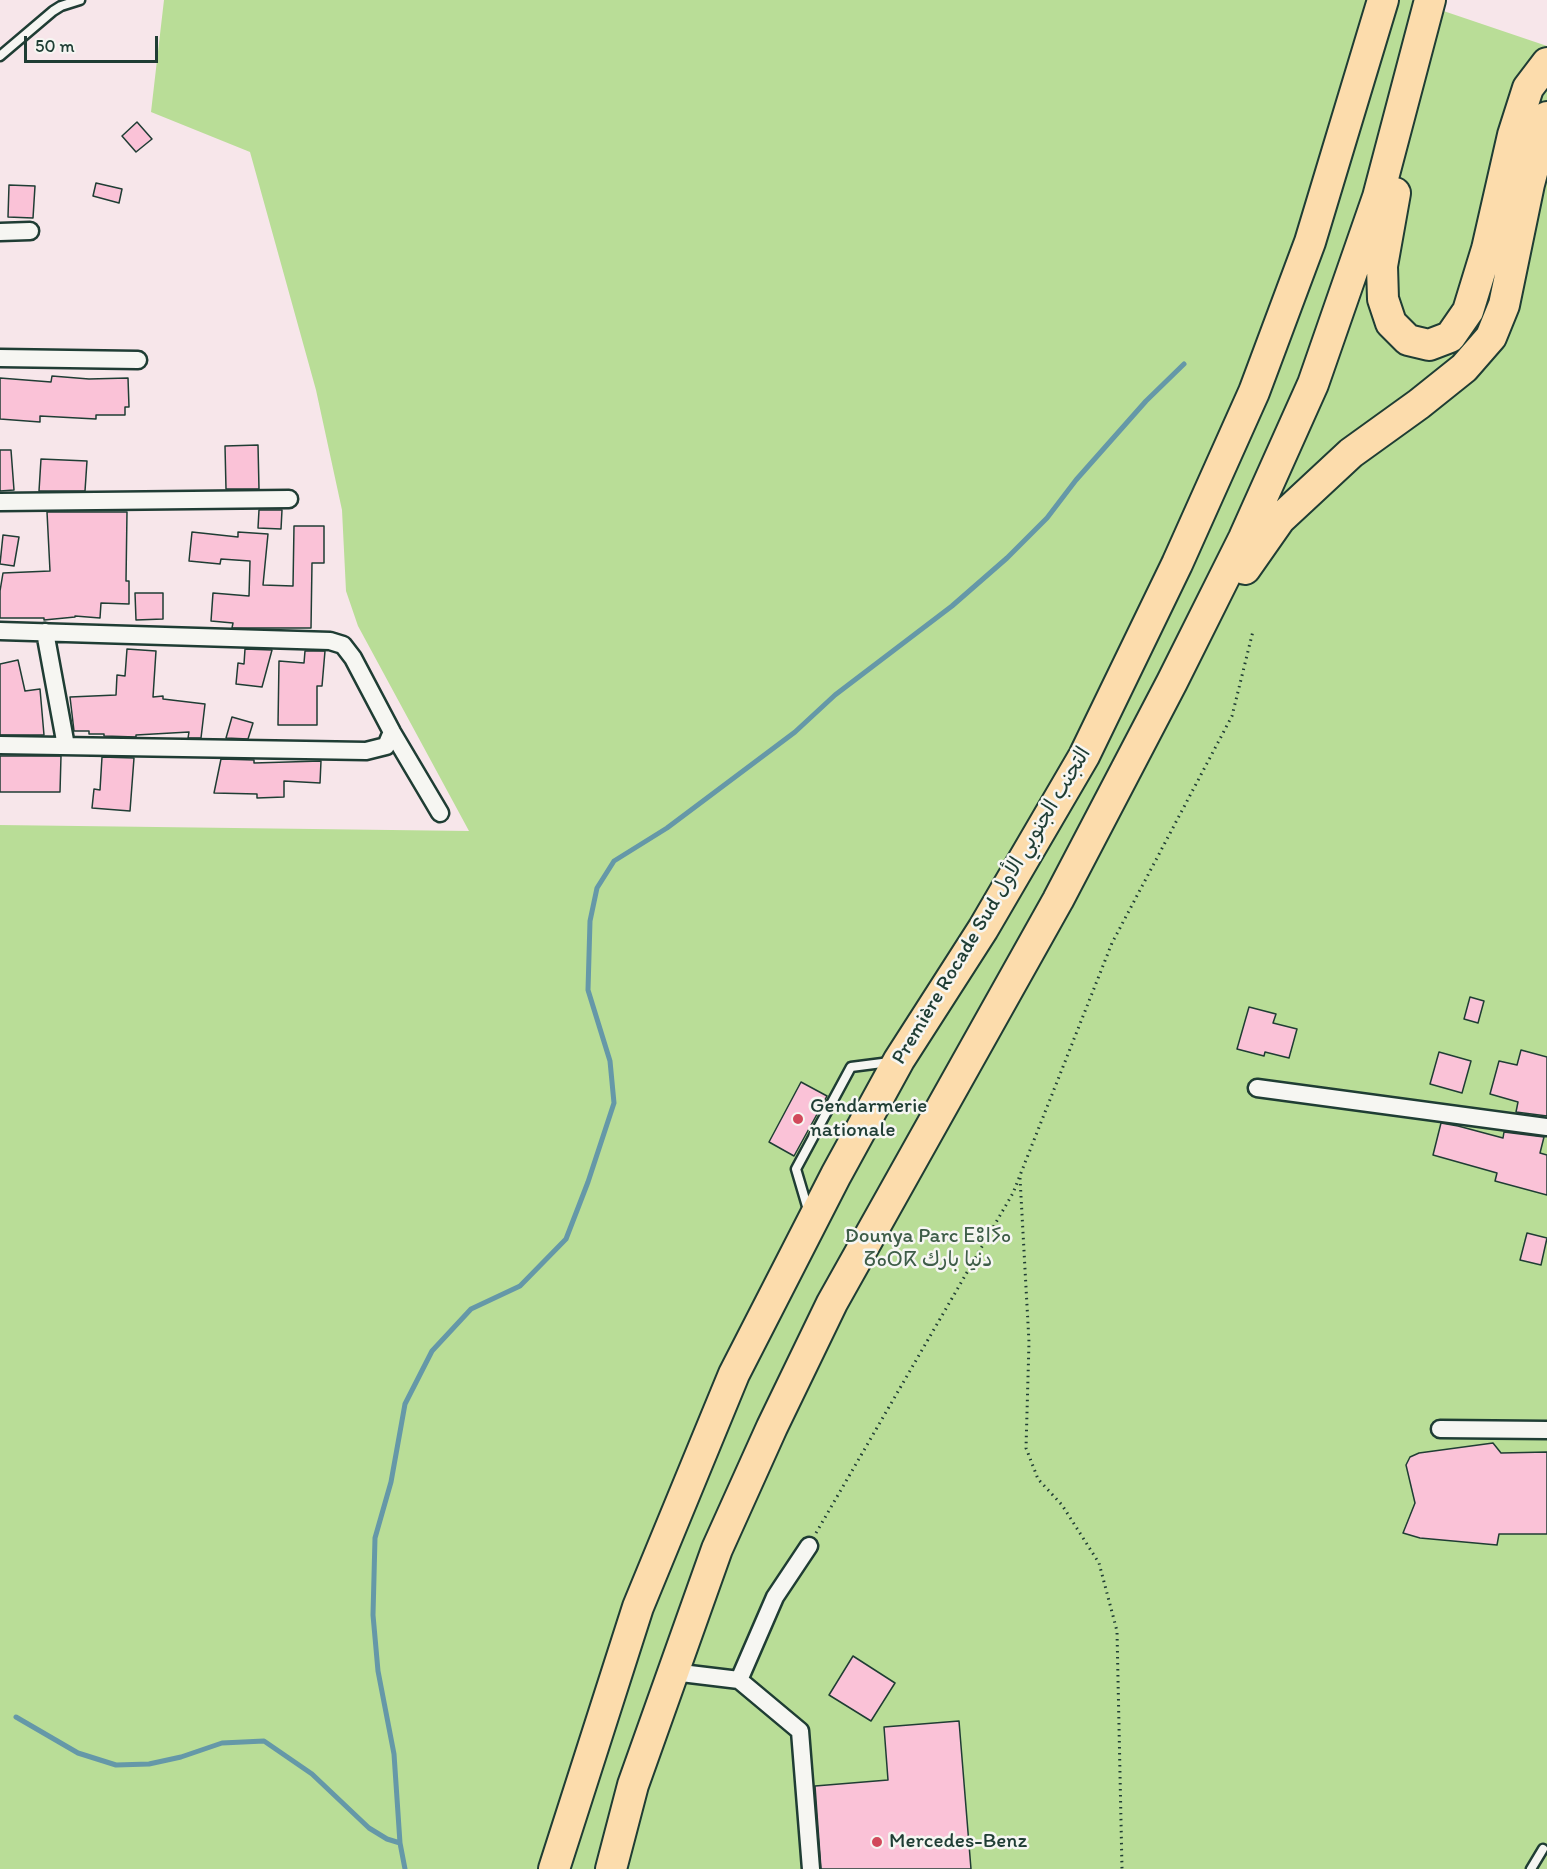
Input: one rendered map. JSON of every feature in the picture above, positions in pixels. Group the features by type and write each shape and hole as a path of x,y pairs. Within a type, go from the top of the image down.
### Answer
{"highway":[{"name":"Première Rocade Sud التجنب الجنوبي الأول","path":"554,1869 638,1606 734,1374 811,1222 899,1060 983,929 1084,756 1177,564 1254,392 1310,242 1383,0"},
{"path":"611,1869 633,1785 717,1549 772,1427 832,1303 1058,900 1172,682 1244,537 1312,384 1378,197 1430,0"},
{"path":"1422,33 1382,266 1383,299 1391,323 1408,340 1429,345 1450,337 1468,310 1487,249 1513,135 1528,88 1547,63"},
{"path":"1172,682 1251,558 1280,519 1351,453 1464,368 1491,337 1504,305 1529,184 1547,117"}],"street":[{"path":"0,232 30,231"},
{"path":"0,358 138,360"},
{"path":"0,502 290,500"},
{"path":"0,631 330,641 343,645 353,658 392,732 440,813"},
{"path":"45,632 66,746"},
{"path":"0,745 366,751 386,746 392,732"},
{"path":"1257,1088 1547,1127"},
{"path":"1440,1430 1547,1430"},
{"path":"738,1680 776,1597 809,1546"},
{"path":"673,1672 738,1680 800,1731 811,1869"}],"lane":[{"path":"0,56 53,11 80,0"},
{"path":"1531,1869 1543,1849"}],"path":[{"path":"809,1546 1014,1193 1112,943 1232,716 1253,631"},
{"path":"1020,1176 1029,1342 1026,1448 1038,1479 1062,1505 1099,1563 1118,1632 1122,1869"}],"green space":[{"name":"Dounya Parc ⴹⵓⵏⵢⴰ ⵒⴰⵔⴽ دنيا بارك","path":"164,0 1411,0 1547,46 1547,1869 0,1869 0,825 469,831 358,626 346,591 342,510 316,390 250,152 151,112"}],"building":[{"path":"137,122 152,139 136,152 122,136"},
{"path":"96,183 122,189 119,203 93,196"},
{"path":"9,185 35,186 33,218 8,217"},
{"path":"52,376 89,379 128,378 129,407 125,407 125,415 96,415 96,419 40,416 40,422 0,419 0,378 51,382"},
{"path":"258,445 259,489 226,489 225,446"},
{"path":"0,450 11,450 14,490 0,491"},
{"path":"41,459 87,461 85,491 39,491"},
{"path":"259,510 282,510 281,529 258,528"},
{"path":"47,512 127,512 126,581 129,581 129,604 101,603 100,618 75,616 44,620 44,618 0,618 3,573 50,571"},
{"path":"294,526 324,526 324,563 312,563 311,628 232,628 233,623 211,621 213,593 249,596 250,561 221,559 220,564 189,561 192,532 238,537 238,532 268,534 263,585 293,586"},
{"path":"3,535 19,537 14,566 0,564"},
{"path":"135,593 163,593 163,619 136,620"},
{"path":"127,649 156,651 153,697 163,696 163,699 205,704 201,738 188,738 189,732 136,735 136,737 104,736 104,734 89,734 89,731 74,731 70,697 116,695 117,675 125,676"},
{"path":"245,649 272,650 262,687 236,684 238,663 244,664"},
{"path":"305,651 325,651 322,686 317,686 317,725 278,725 279,661 304,663"},
{"path":"18,660 25,691 40,689 44,735 0,735 0,664"},
{"path":"232,717 253,723 248,739 226,738"},
{"path":"0,756 61,756 60,792 0,792"},
{"path":"102,757 134,758 130,811 92,808 94,789 100,790"},
{"path":"221,759 254,760 254,763 321,761 320,783 284,781 284,797 257,798 257,794 214,793"},
{"path":"1470,997 1484,1001 1478,1023 1464,1019"},
{"path":"1249,1007 1276,1014 1273,1023 1297,1029 1289,1058 1265,1052 1264,1056 1237,1049"},
{"path":"1521,1050 1547,1057 1547,1116 1516,1112 1518,1102 1490,1094 1499,1061 1517,1065"},
{"path":"1439,1052 1471,1061 1462,1093 1430,1084"},
{"name":"Gendarmerie nationale","path":"801,1082 827,1096 794,1156 769,1142"},
{"path":"1441,1123 1503,1138 1504,1132 1544,1137 1540,1153 1547,1155 1547,1195 1495,1181 1497,1173 1433,1155"},
{"path":"1527,1233 1547,1238 1541,1265 1520,1260"},
{"path":"1493,1443 1501,1453 1547,1452 1547,1534 1499,1534 1497,1545 1420,1538 1403,1533 1415,1503 1406,1465 1410,1457 1419,1453"},
{"path":"853,1656 895,1683 871,1721 829,1695"},
{"path":"959,1721 971,1869 821,1869 815,1786 888,1780 884,1727"}],"waterway":[{"path":"405,1869 400,1843 394,1754 378,1671 373,1615 375,1538 391,1482 405,1404 432,1351 471,1309 520,1286 566,1239 588,1182 614,1103 610,1061 588,990 590,921 597,888 614,861 667,828 795,732 835,695 952,606 1007,558 1047,518 1076,480 1146,401 1184,364"},
{"path":"16,1717 78,1753 116,1765 149,1764 181,1757 222,1743 264,1741 312,1774 369,1828 387,1839 400,1843"}],"place":[{"name":"Gendarmerie nationale","path":"798,1119"},
{"name":"Mercedes-Benz","path":"877,1842"}]}
